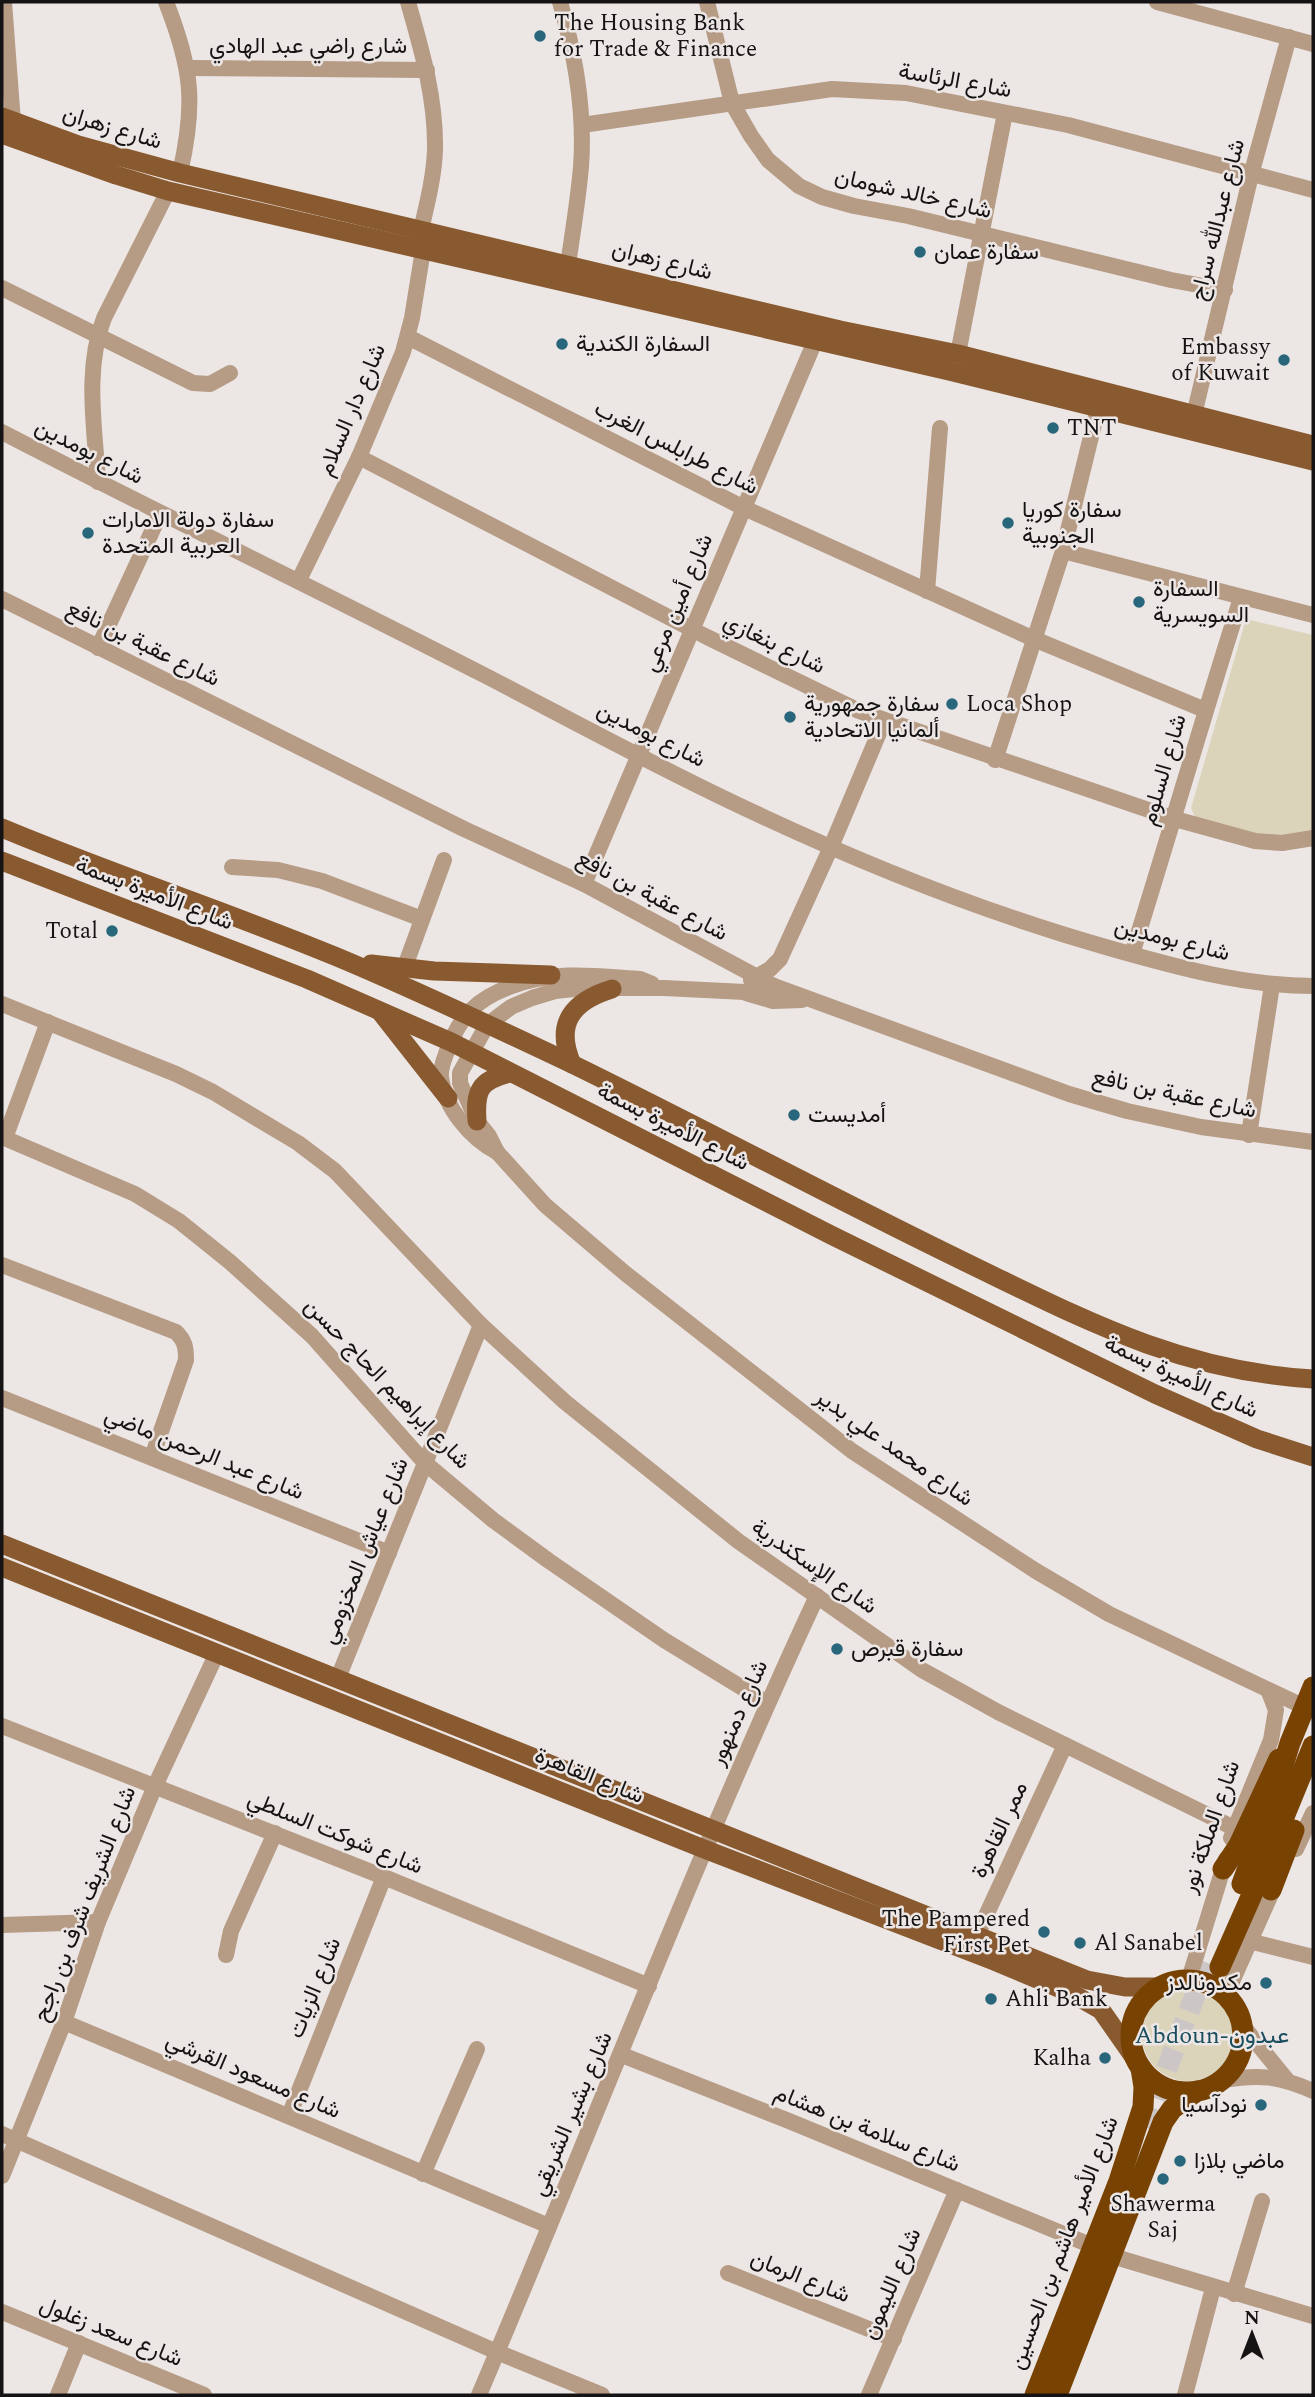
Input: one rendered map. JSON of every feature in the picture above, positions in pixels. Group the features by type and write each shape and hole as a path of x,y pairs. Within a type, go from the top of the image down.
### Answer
{"highway":[{"name":"شارع الملكة نور","path":"1276,1816 1290,1743 1313,1687"},
{"path":"1223,1869 1237,1836 1275,1765 1290,1743"},
{"name":"شارع الملكة نور","path":"1214,1964 1276,1816 1313,1745"},
{"path":"1271,1890 1313,1779"},
{"path":"1189,1979 1203,1981 1226,1995 1237,2009 1243,2026 1244,2041 1233,2069 1223,2080 1197,2091 1181,2092 1165,2088 1152,2080 1138,2064 1131,2044 1131,2027 1136,2011 1145,1998 1158,1987 1189,1979"},
{"name":"شارع الأمير هاشم بن الحسين","path":"1057,2395 1103,2252 1119,2181 1143,2107 1144,2087 1138,2064"},
{"name":"شارع الأمير هاشم بن الحسين","path":"1035,2395 1163,2122 1172,2109 1197,2091"}],"main road":[{"name":"شارع زهران","path":"5,124 180,173 840,330 958,354 1313,445"},
{"name":"شارع زهران","path":"5,124 116,175 168,191 815,341 1313,461"},
{"name":"شارع الأميرة بسمة","path":"2,828 72,858 334,956 465,1014 572,1064 880,1221 1118,1335 1186,1358 1224,1367 1313,1379"},
{"name":"شارع الأميرة بسمة","path":"2,861 307,979 451,1042 833,1236 1155,1394 1257,1439 1313,1457"},
{"path":"334,956 404,970 551,975"},
{"path":"572,1064 564,1045 566,1025 582,1002 612,989"},
{"path":"379,1010 448,1098"},
{"path":"477,1121 479,1090 490,1079 510,1073"},
{"name":"شارع القاهرة","path":"2,1544 1087,1980 1104,1984 1158,1987"},
{"name":"شارع القاهرة","path":"2,1567 704,1849 994,1961 1093,2004 1109,2019 1138,2064"},
{"path":"1093,2004 1108,2000 1109,1993 1104,1984"}],"street":[{"path":"4,2 5,124"},
{"path":"166,2 188,68 191,108 180,173"},
{"path":"408,2 428,70 435,152 421,230"},
{"path":"560,2 578,85 582,125 581,166 568,264"},
{"name":"شارع خالد شومان","path":"708,2 732,103 768,160 799,186 822,197 854,206 908,216 1171,280 1225,290"},
{"path":"1157,2 1313,44"},
{"name":"شارع عبدالله سراج","path":"1194,415 1251,175 1289,37"},
{"name":"شارع راضي عبد الهادي","path":"188,68 428,70"},
{"name":"شارع الرئاسة","path":"582,125 832,89 906,93 1118,138 1313,190"},
{"path":"958,354 1005,113"},
{"path":"98,482 92,374 97,336 168,191"},
{"name":"شارع دار السلام","path":"299,580 359,457 408,337 422,250"},
{"path":"2,288 193,383 209,384 230,373"},
{"name":"شارع طرابلس الغرب","path":"408,337 742,507 1034,639 1205,710"},
{"name":"شارع أمين مرعي","path":"584,884 742,507 815,341"},
{"path":"995,760 1063,551 1098,408"},
{"path":"927,591 940,428"},
{"name":"شارع بومدين","path":"2,432 160,514 299,580 639,755 751,811 831,847 958,900 1046,930 1132,954 1272,985 1313,986"},
{"name":"شارع بنغازي","path":"359,457 691,629 884,721 1175,819 1255,841 1282,843 1313,838"},
{"path":"98,648 160,514"},
{"path":"1063,551 1313,615"},
{"name":"شارع السلوم","path":"1132,954 1241,598"},
{"name":"شارع عقبة بن نافع","path":"2,599 464,829 584,884 774,986 1069,1094 1162,1119 1249,1135 1313,1142"},
{"path":"717,990 757,978 779,959 831,847 884,721"},
{"path":"404,970 444,860"},
{"path":"232,867 278,870 322,881 422,919"},
{"path":"465,1014 490,996 512,986 551,975 640,979 664,988"},
{"path":"1249,1135 1272,985"},
{"path":"745,992 774,986"},
{"path":"487,1025 512,1007 555,992 583,988 717,990 745,992 773,1001 808,999"},
{"name":"شارع الإسكندرية","path":"2,1004 130,1054 214,1092 275,1128 335,1171 481,1325 565,1402 737,1541 922,1670 1237,1836"},
{"name":"شارع محمد علي بدير","path":"465,1014 451,1042 441,1078 461,1121 481,1144 497,1152"},
{"path":"3,1137 48,1022"},
{"name":"شارع محمد علي بدير","path":"487,1025 460,1073 460,1083 477,1121 497,1152 545,1205 626,1274 852,1451 1035,1571 1109,1614 1313,1712"},
{"name":"شارع إبراهيم الحاج حسن","path":"3,1137 135,1194 179,1221 230,1262 312,1336 400,1432 425,1464 493,1520 664,1640 767,1703"},
{"path":"2,1265 176,1332 183,1340 186,1360 152,1457"},
{"name":"شارع عياش المخزومي","path":"338,1678 481,1325"},
{"name":"شارع عبد الرحمن ماضي","path":"2,1398 390,1553"},
{"name":"شارع دمنهور","path":"704,1849 767,1703 817,1597"},
{"name":"شارع الشريف شرف بن راجح","path":"2,2176 9,2137 64,2022 98,1922 155,1786 217,1653"},
{"name":"شارع الملكة نور","path":"1237,1836 1275,1724 1276,1710 1269,1692"},
{"name":"شارع شوكت السلطي","path":"2,1726 275,1833 649,1986"},
{"name":"ممر القاهرة","path":"977,1935 1065,1745"},
{"path":"1226,1995 1271,1890 1290,1860 1313,1813"},
{"path":"226,1955 231,1931 275,1833"},
{"name":"شارع بشير الشريقي","path":"479,2395 622,2055 704,1849"},
{"name":"شارع الملكة نور","path":"1189,1979 1223,1869"},
{"name":"شارع الزيات","path":"289,2116 384,1877"},
{"path":"2,1925 98,1922"},
{"path":"1249,1941 1313,1957"},
{"name":"شارع مسعود القرشي","path":"64,2022 549,2226"},
{"path":"1243,2026 1287,2080"},
{"path":"423,2174 477,2049"},
{"name":"شارع سلامة بن هشام","path":"622,2055 1103,2252 1213,2288 1313,2316"},
{"path":"1223,2080 1252,2076 1287,2080 1313,2091"},
{"path":"9,2137 497,2352 602,2395"},
{"name":"شارع الليمون","path":"869,2395 957,2190"},
{"path":"1234,2294 1262,2201"},
{"name":"شارع الرمان","path":"728,2273 894,2339"},
{"path":"1185,2395 1213,2288"},
{"name":"شارع سعد زغلول","path":"2,2312 204,2395"},
{"path":"58,2395 79,2343"}],"shaded area":[{"path":"1246,619 1313,635 1313,834 1281,839 1196,819 1191,808"},
{"path":"1188,1989 1214,1997 1226,2009 1234,2035 1226,2061 1214,2073 1188,2081 1162,2073 1150,2061 1142,2035 1150,2009 1162,1997"}],"tunnel":[{"path":"1144,2127 1208,1962"}],"place":[{"name":"The Housing Bank for Trade & Finance","path":"540,36"},
{"name":"سفارة عمان","path":"920,252"},
{"name":"السفارة الكندية","path":"562,344"},
{"name":"Embassy of Kuwait","path":"1284,360"},
{"name":"TNT","path":"1053,428"},
{"name":"سفارة كوريا الجنوبية","path":"1008,523"},
{"name":"سفارة دولة الامارات العربية المتحدة","path":"88,533"},
{"name":"السفارة السويسرية","path":"1139,602"},
{"name":"Loca Shop","path":"952,704"},
{"name":"سفارة جمهورية ألمانيا الاتحادية","path":"790,717"},
{"name":"Total","path":"112,931"},
{"name":"أمديست","path":"794,1115"},
{"name":"سفارة قبرص","path":"837,1649"},
{"name":"The Pampered First Pet","path":"1044,1932"},
{"name":"Al Sanabel","path":"1080,1943"},
{"name":"مكدونالدز","path":"1266,1983"},
{"name":"Ahli Bank","path":"991,1999"},
{"name":"Kalha","path":"1105,2058"},
{"name":"نودآسيا","path":"1261,2105"},
{"name":"ماضي بلازا","path":"1180,2161"},
{"name":"Shawerma Saj","path":"1163,2179"}],"district":[{"name":"Abdoun-عبدون","path":"1212,2036"}]}
